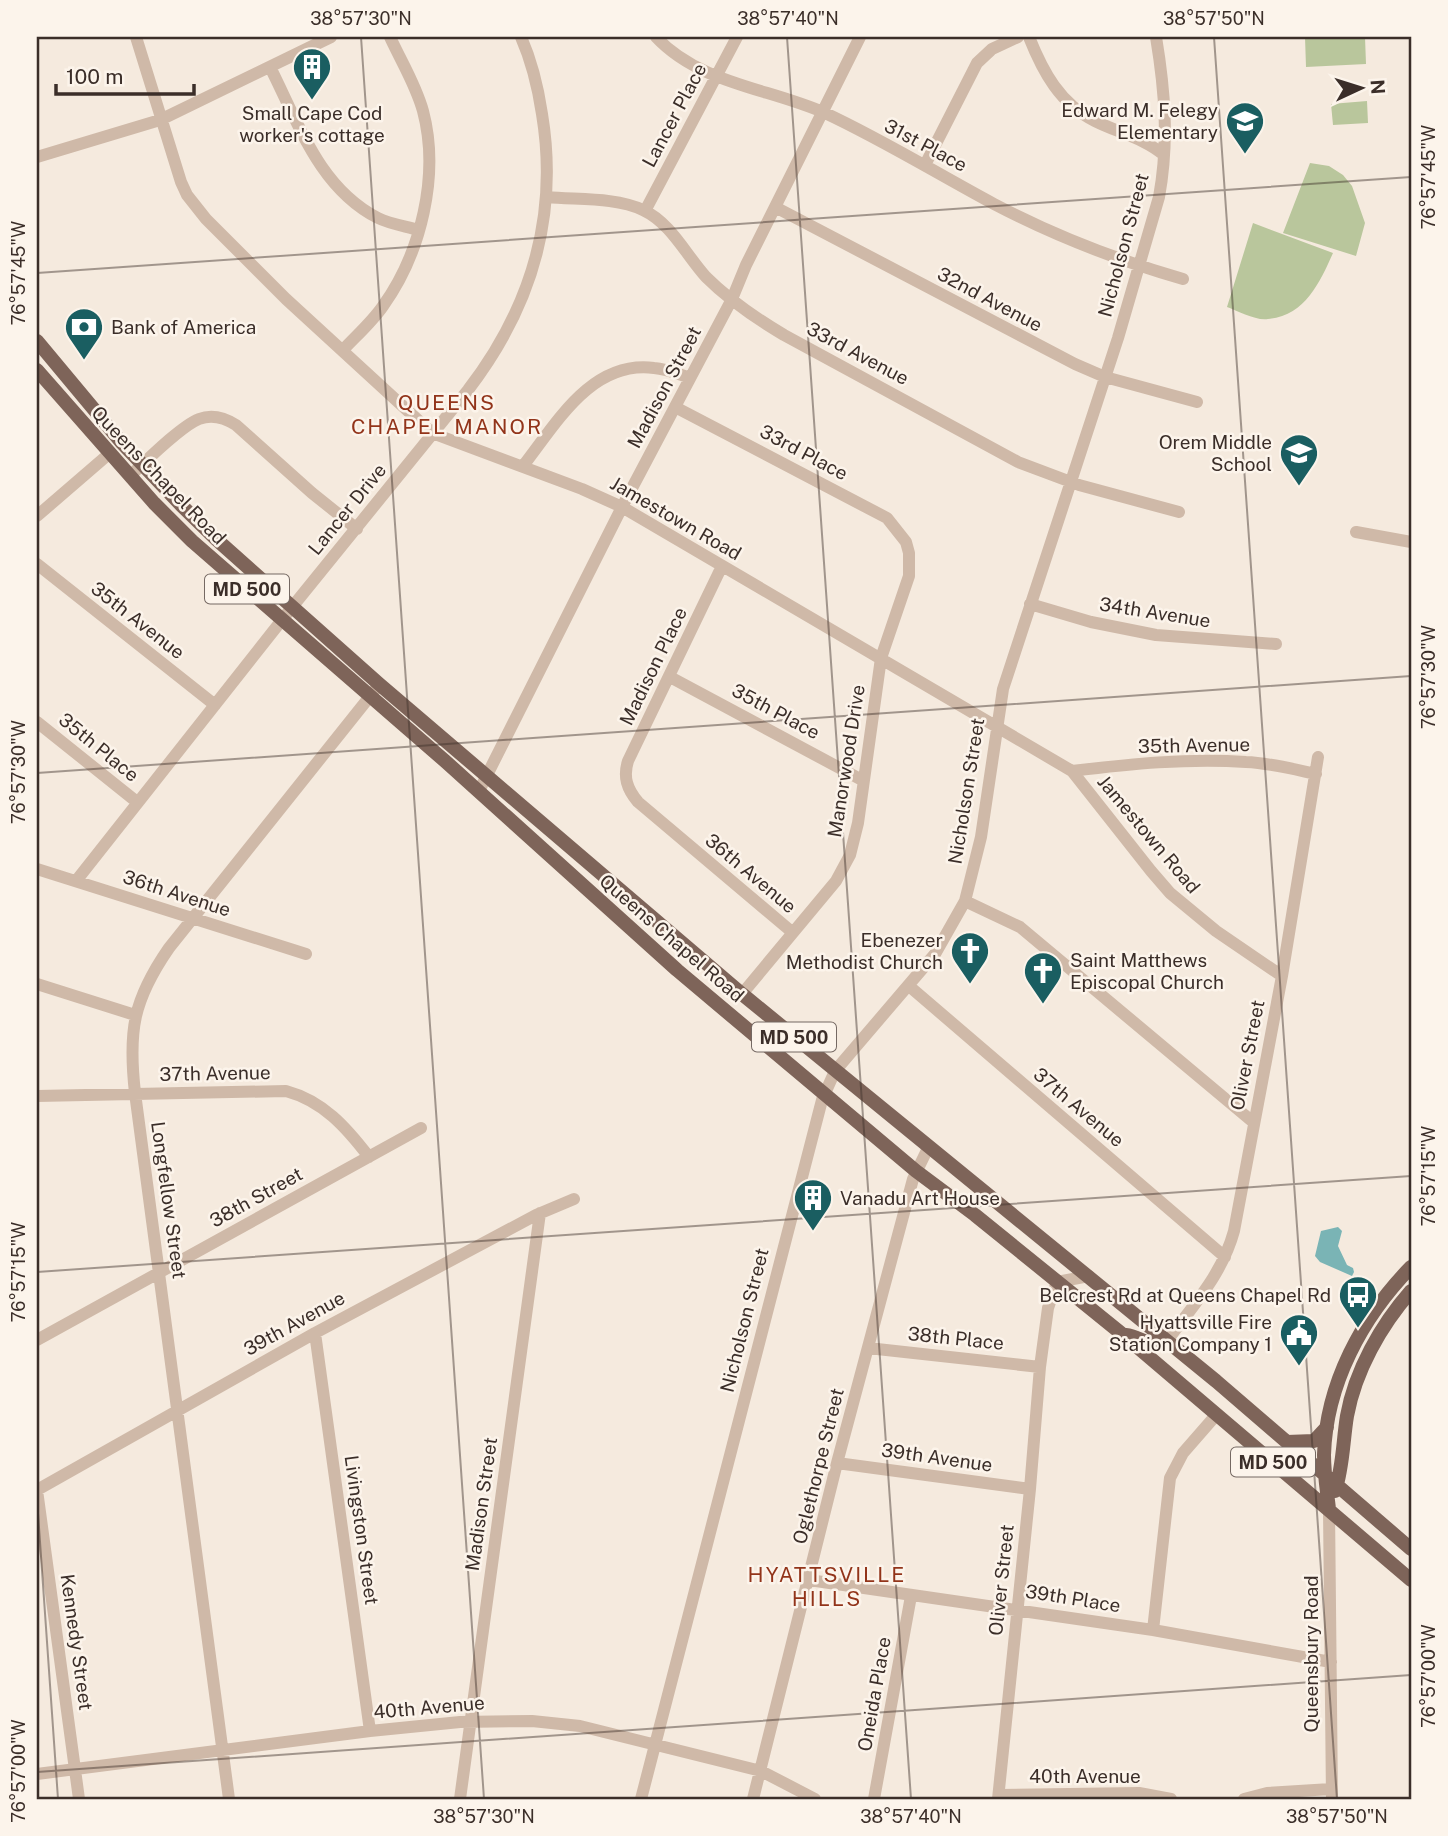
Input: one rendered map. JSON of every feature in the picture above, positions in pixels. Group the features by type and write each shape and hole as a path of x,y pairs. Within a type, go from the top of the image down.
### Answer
{"main road":[{"name":"Queens Chapel Road","path":"37,341 142,465 216,539 293,606 479,791 677,970 916,1171 975,1215 1122,1335 1411,1580"},
{"name":"Queens Chapel Road","path":"37,370 192,541 282,620 487,774 742,994 1089,1276 1338,1484 1411,1549"},
{"name":"Queensbury Road","path":"1329,1509 1325,1473 1327,1427 1338,1380 1369,1319 1390,1289 1411,1267"},
{"name":"Queensbury Road","path":"1329,1509 1338,1484 1348,1412 1358,1378 1373,1345 1411,1291"},
{"path":"1122,1335 1135,1335 1156,1346 1167,1341"},
{"path":"1347,1359 1360,1357 1373,1345"},
{"path":"1287,1442 1314,1441 1327,1427"}],"street":[{"name":"Jamestown Road","path":"136,37 181,182 193,203 286,299 432,433 523,466 622,507 1072,771 1170,893 1227,939 1282,976"},
{"path":"37,157 160,120 331,37"},
{"path":"343,350 383,307 406,266 419,230 428,187 429,158 420,101 390,37"},
{"name":"Lancer Drive","path":"76,881 484,369 512,321 540,249 547,197 548,159 537,82 522,37"},
{"name":"31st Place","path":"656,37 674,53 716,76 823,112 995,205 1076,243 1183,279"},
{"name":"Lancer Place","path":"645,211 737,37"},
{"name":"Madison Street","path":"479,791 622,507 732,299 860,37"},
{"path":"925,165 977,63 992,49 1018,37"},
{"path":"1029,37 1042,68 1063,99 1095,121 1139,138 1164,155"},
{"name":"Nicholson Street","path":"641,1799 814,1125 825,1093 835,1071 909,986 945,939 965,901 981,837 1003,689 1105,377 1159,197 1164,155 1165,103 1156,37"},
{"path":"270,67 308,145 328,177 347,197 366,211 381,219 419,230"},
{"name":"33rd Avenue","path":"547,197 626,204 645,211 661,222 704,274 732,299 784,335 1018,462 1071,482 1179,512"},
{"name":"32nd Avenue","path":"775,207 1031,343 1105,377 1197,402"},
{"path":"523,466 569,407 602,377 624,369 646,367 690,378"},
{"name":"33rd Place","path":"676,407 887,518 906,542"},
{"path":"131,476 192,423 208,418 221,418 236,425 312,493 358,529"},
{"path":"37,516 110,453"},
{"path":"1356,532 1411,542"},
{"name":"Manorwood Drive","path":"742,994 836,881 850,855 858,823 881,658 909,576 906,542"},
{"name":"35th Avenue","path":"37,564 215,705"},
{"name":"Madison Place","path":"627,784 625,772 628,761 722,566"},
{"name":"34th Avenue","path":"1030,604 1091,622 1156,635 1276,644"},
{"name":"35th Place","path":"670,677 862,780"},
{"name":"Longfellow Street","path":"229,1799 135,1093 131,1051 135,1015 155,968 375,690"},
{"name":"35th Place","path":"37,722 137,803"},
{"name":"Oliver Street","path":"1167,1341 1206,1292 1225,1257 1234,1231 1282,976 1318,757"},
{"name":"35th Avenue","path":"1072,771 1145,762 1197,760 1248,762 1316,774"},
{"name":"36th Avenue","path":"627,784 638,802 792,932"},
{"name":"36th Avenue","path":"37,869 306,954"},
{"path":"965,901 1020,928 1253,1122"},
{"path":"37,985 135,1015"},
{"name":"37th Avenue","path":"909,986 1225,1257"},
{"name":"37th Avenue","path":"37,1096 267,1090 299,1095 327,1110 369,1157"},
{"name":"38th Street","path":"37,1340 421,1128"},
{"name":"Oglethorpe Street","path":"753,1799 837,1463 916,1171 929,1146"},
{"name":"39th Avenue","path":"37,1490 315,1333 540,1213 574,1199"},
{"name":"Madison Street","path":"460,1799 540,1213"},
{"path":"1057,1282 1089,1276"},
{"name":"Oliver Street","path":"999,1797 1040,1367 1048,1308 1057,1282"},
{"name":"Livingston Street","path":"315,1333 370,1731"},
{"name":"38th Place","path":"868,1348 1040,1367"},
{"path":"1153,1630 1170,1478 1183,1453 1217,1414"},
{"name":"39th Avenue","path":"837,1463 1030,1489"},
{"name":"Kennedy Street","path":"37,1490 79,1799"},
{"name":"Queensbury Road","path":"1329,1509 1331,1794"},
{"name":"39th Place","path":"809,1580 1153,1630 1331,1662"},
{"name":"Oneida Place","path":"874,1799 911,1596"},
{"name":"40th Avenue","path":"37,1774 370,1731 470,1722 557,1723 602,1731 761,1771 815,1799"},
{"name":"40th Avenue","path":"999,1797 1139,1793 1171,1799"},
{"path":"1244,1799 1267,1793 1331,1794"}],"green space":[{"path":"1305,37 1365,37 1366,64 1306,67"},
{"path":"1367,101 1368,123 1333,125 1331,104"},
{"path":"1310,163 1329,166 1343,175 1352,186 1365,223 1356,256 1283,233"},
{"path":"1253,223 1333,253 1310,296 1292,312 1258,319 1227,307"}],"water":[{"path":"1338,1227 1342,1231 1338,1246 1347,1265 1353,1268 1352,1276 1320,1262 1315,1256 1321,1231"}],"place":[{"name":"Small Cape Cod worker's cottage","path":"312,101"},
{"name":"Edward M. Felegy Elementary","path":"1245,155"},
{"name":"Bank of America","path":"84,361"},
{"name":"Orem Middle School","path":"1299,487"},
{"name":"Ebenezer Methodist Church","path":"970,985"},
{"name":"Saint Matthews Episcopal Church","path":"1043,1005"},
{"name":"Vanadu Art House","path":"813,1232"},
{"name":"Belcrest Rd at Queens Chapel Rd","path":"1358,1329"},
{"name":"Hyattsville Fire Station Company 1","path":"1299,1367"}],"district":[{"name":"QUEENS CHAPEL MANOR","path":"447,414"},
{"name":"HYATTSVILLE HILLS","path":"827,1586"}]}
